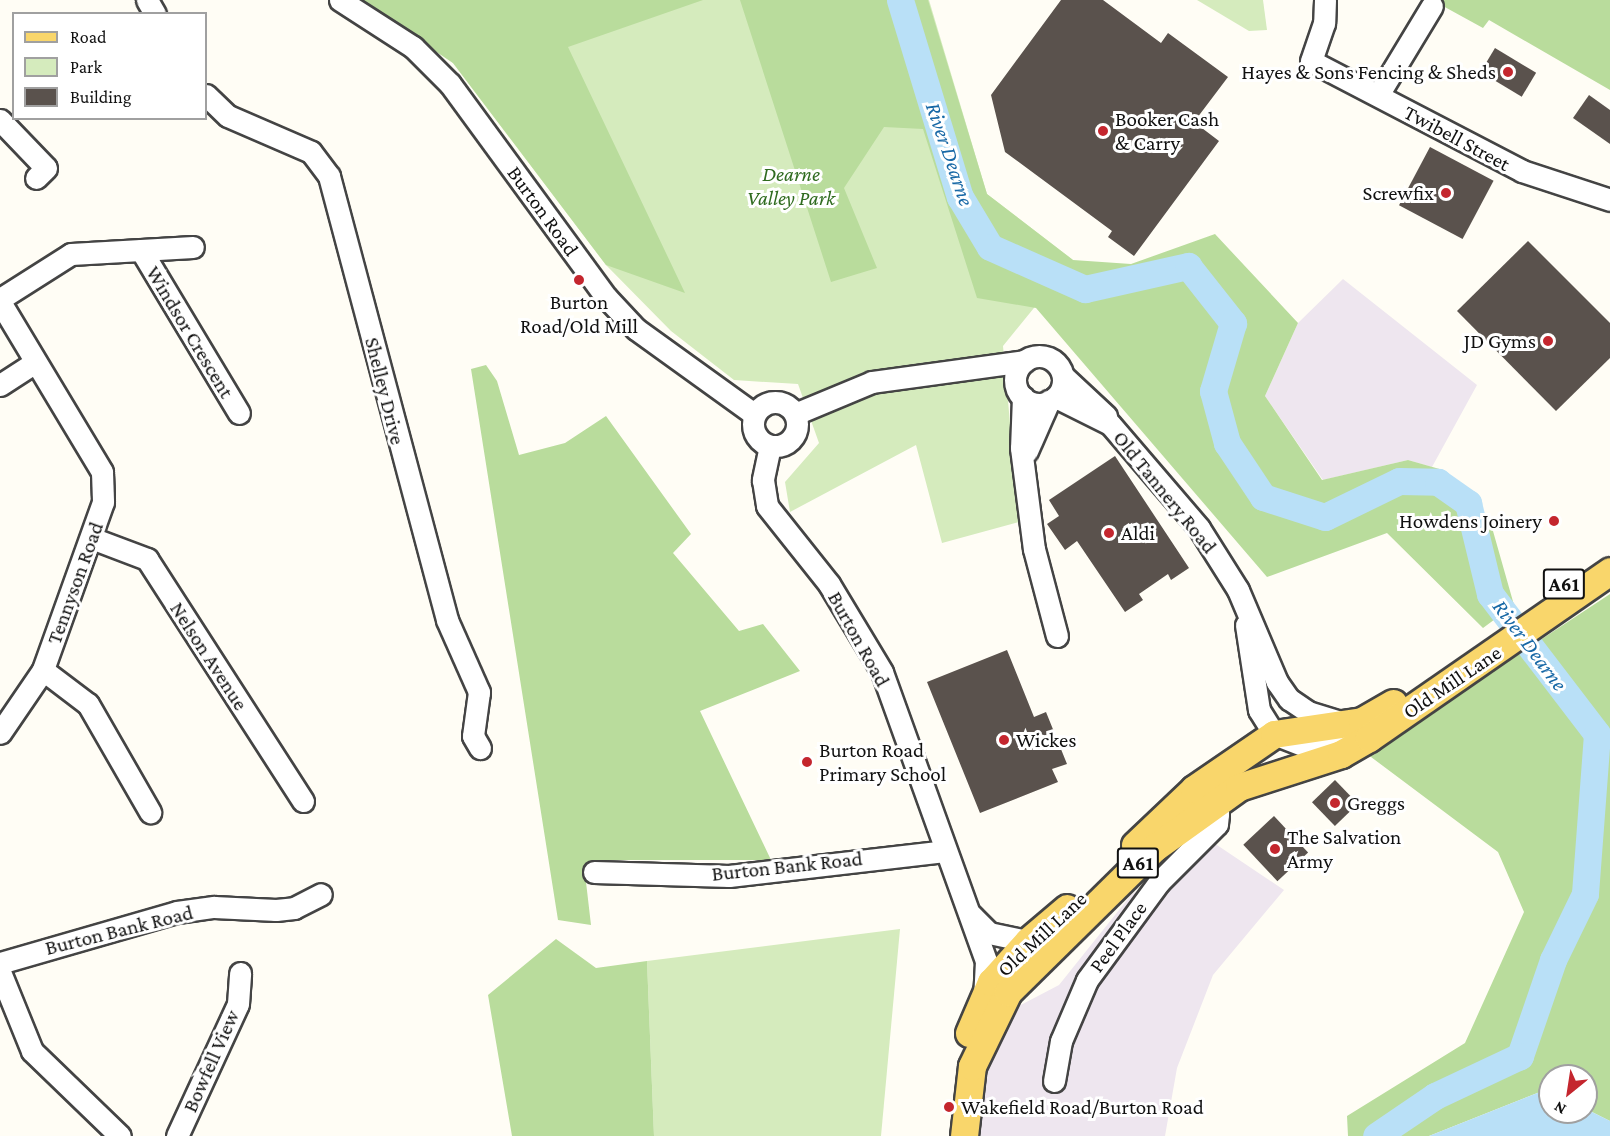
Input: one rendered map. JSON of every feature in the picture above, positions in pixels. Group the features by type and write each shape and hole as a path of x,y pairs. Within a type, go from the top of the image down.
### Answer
{"main road":[{"name":"Old Mill Lane","path":"972,1066 968,1038 984,994 1028,941 1202,797 1341,754 1358,731 1377,714 1498,641 1610,552"},
{"name":"Old Mill Lane","path":"1524,622 1610,571"},
{"name":"Old Mill Lane","path":"972,1066 990,1023 1015,983 1272,729 1358,731"},
{"name":"A61","path":"964,1136 972,1066"}],"street":[{"name":"Burton Road","path":"340,0 413,48 450,84 606,297 636,329 754,414"},
{"name":"Twibell Street","path":"1325,0 1324,23 1311,61 1522,171 1610,200"},
{"path":"1378,95 1431,6"},
{"name":"Shelley Drive","path":"207,96 228,116 311,152 329,176 447,620 479,692 473,736 480,748"},
{"path":"0,120 46,168 36,178"},
{"name":"Windsor Crescent","path":"0,301 71,254 193,247"},
{"name":"Windsor Crescent","path":"141,250 239,413"},
{"name":"Tennyson Road","path":"0,301 34,363 70,414 102,472 103,502 94,539 43,670 0,733"},
{"name":"Old Tannery Road","path":"795,414 872,382 931,371 1050,358 1063,376 1102,408 1110,424 1199,528 1238,590 1277,682 1289,699 1308,712 1358,731"},
{"path":"1025,361 1020,390 1022,447 1026,454 1034,549 1057,636"},
{"path":"0,385 34,363"},
{"name":"Old Tannery Road","path":"974,367 1020,390 1036,403 1052,399 1110,424"},
{"path":"1026,454 1063,376"},
{"path":"777,402 795,414 797,425 790,440 770,446 753,432 754,414 762,406 777,402"},
{"name":"Burton Road","path":"770,446 763,480 767,507 829,584 882,672 986,961 984,994"},
{"name":"Nelson Avenue","path":"94,539 147,559 303,801"},
{"name":"Old Tannery Road","path":"1238,590 1259,710 1272,729"},
{"path":"43,670 88,704 150,812"},
{"name":"Old Tannery Road","path":"1239,787 1272,729 1278,707 1277,682"},
{"name":"Peel Place","path":"1054,1081 1061,1041 1087,980 1159,882 1211,834 1218,814 1202,797"},
{"name":"Burton Bank Road","path":"594,872 729,876 945,851"},
{"name":"Burton Bank Road","path":"0,963 177,912 214,907 276,910 311,892"},
{"name":"Burton Road","path":"969,912 989,933 1028,941"},
{"path":"0,972 32,1051 120,1136"},
{"name":"Bowfell View","path":"177,1136 238,1004 235,981"}],"shaded area":[{"path":"1343,279 1477,385 1432,467 1408,460 1323,480 1265,396 1298,323"},
{"path":"1211,841 1284,890 1213,975 1177,1068 1165,1136 979,1136 989,1047 1013,1009 1059,985 1131,895"}],"green space":[{"name":"Dearne Valley Park","path":"360,0 929,0 987,194 1073,260 1003,346 1019,522 942,543 916,445 790,512 785,482 819,443 798,384 734,380 671,331 606,265 453,63"},
{"path":"360,0 703,0 568,47 685,293 606,265 453,63"},
{"path":"740,0 928,0 987,194 1073,260 1131,264 1215,234 1298,323 1265,396 1322,480 1408,460 1443,470 1491,524 1514,605 1483,628 1387,533 1267,577 1036,308 977,298 923,129 884,127 844,188 877,268 831,282"},
{"path":"1197,0 1263,0 1267,30 1249,31"},
{"path":"1432,0 1610,0 1610,90 1489,20 1483,28"},
{"path":"486,365 497,381 519,455 565,443 606,416 691,534 673,553 739,631 763,624 800,671 700,711 771,860 592,860 586,882 591,925 558,920 471,369"},
{"path":"1610,594 1610,1121 1598,1115 1598,1064 1538,1064 1538,1093 1429,1136 1348,1136 1347,1116 1465,1043 1524,912 1498,852 1367,754"},
{"path":"900,929 881,1136 654,1136 647,961"},
{"path":"556,939 596,968 647,961 654,1136 512,1136 488,995"}],"water":[{"path":"1538,1093 1538,1124 1598,1124 1598,1115 1610,1121 1610,1136 1429,1136"}],"building":[{"name":"Booker Cash & Carry","path":"1061,0 1103,0 1161,43 1168,33 1228,77 1194,122 1219,141 1134,256 1108,237 1112,231 1005,152 991,95"},
{"name":"Hayes & Sons Fencing & Sheds","path":"1495,48 1536,73 1522,97 1481,72"},
{"path":"1589,95 1610,110 1610,144 1573,118"},
{"name":"Screwfix","path":"1430,147 1494,181 1463,239 1399,205"},
{"name":"JD Gyms","path":"1528,241 1610,323 1610,358 1556,411 1457,311"},
{"name":"Aldi","path":"1115,456 1189,568 1171,580 1168,574 1139,594 1143,600 1125,612 1077,541 1065,550 1047,524 1059,516 1049,500"},
{"name":"Wickes","path":"1007,650 1034,717 1046,712 1067,764 1052,769 1058,782 980,813 927,682"},
{"name":"Greggs","path":"1335,780 1358,804 1335,826 1312,802"},
{"name":"The Salvation Army","path":"1274,816 1308,853 1277,881 1243,845"}],"waterway":[{"name":"River Dearne","path":"900,0 960,197 990,247 1085,289 1188,266 1233,323 1213,391 1227,443 1263,497 1325,517 1399,481 1438,482 1468,503 1490,594 1597,734 1585,894 1553,960 1520,1056 1435,1096 1376,1136"}],"place":[{"name":"Hayes & Sons Fencing & Sheds","path":"1508,72"},
{"name":"Booker Cash & Carry","path":"1103,131"},
{"name":"Screwfix","path":"1446,193"},
{"name":"Burton Road/Old Mill","path":"579,280"},
{"name":"JD Gyms","path":"1548,341"},
{"name":"Howdens Joinery","path":"1554,521"},
{"name":"Aldi","path":"1109,533"},
{"name":"Wickes","path":"1004,740"},
{"name":"Burton Road Primary School","path":"807,762"},
{"name":"Greggs","path":"1335,803"},
{"name":"The Salvation Army","path":"1275,849"},
{"name":"Wakefield Road/Burton Road","path":"949,1107"}]}
